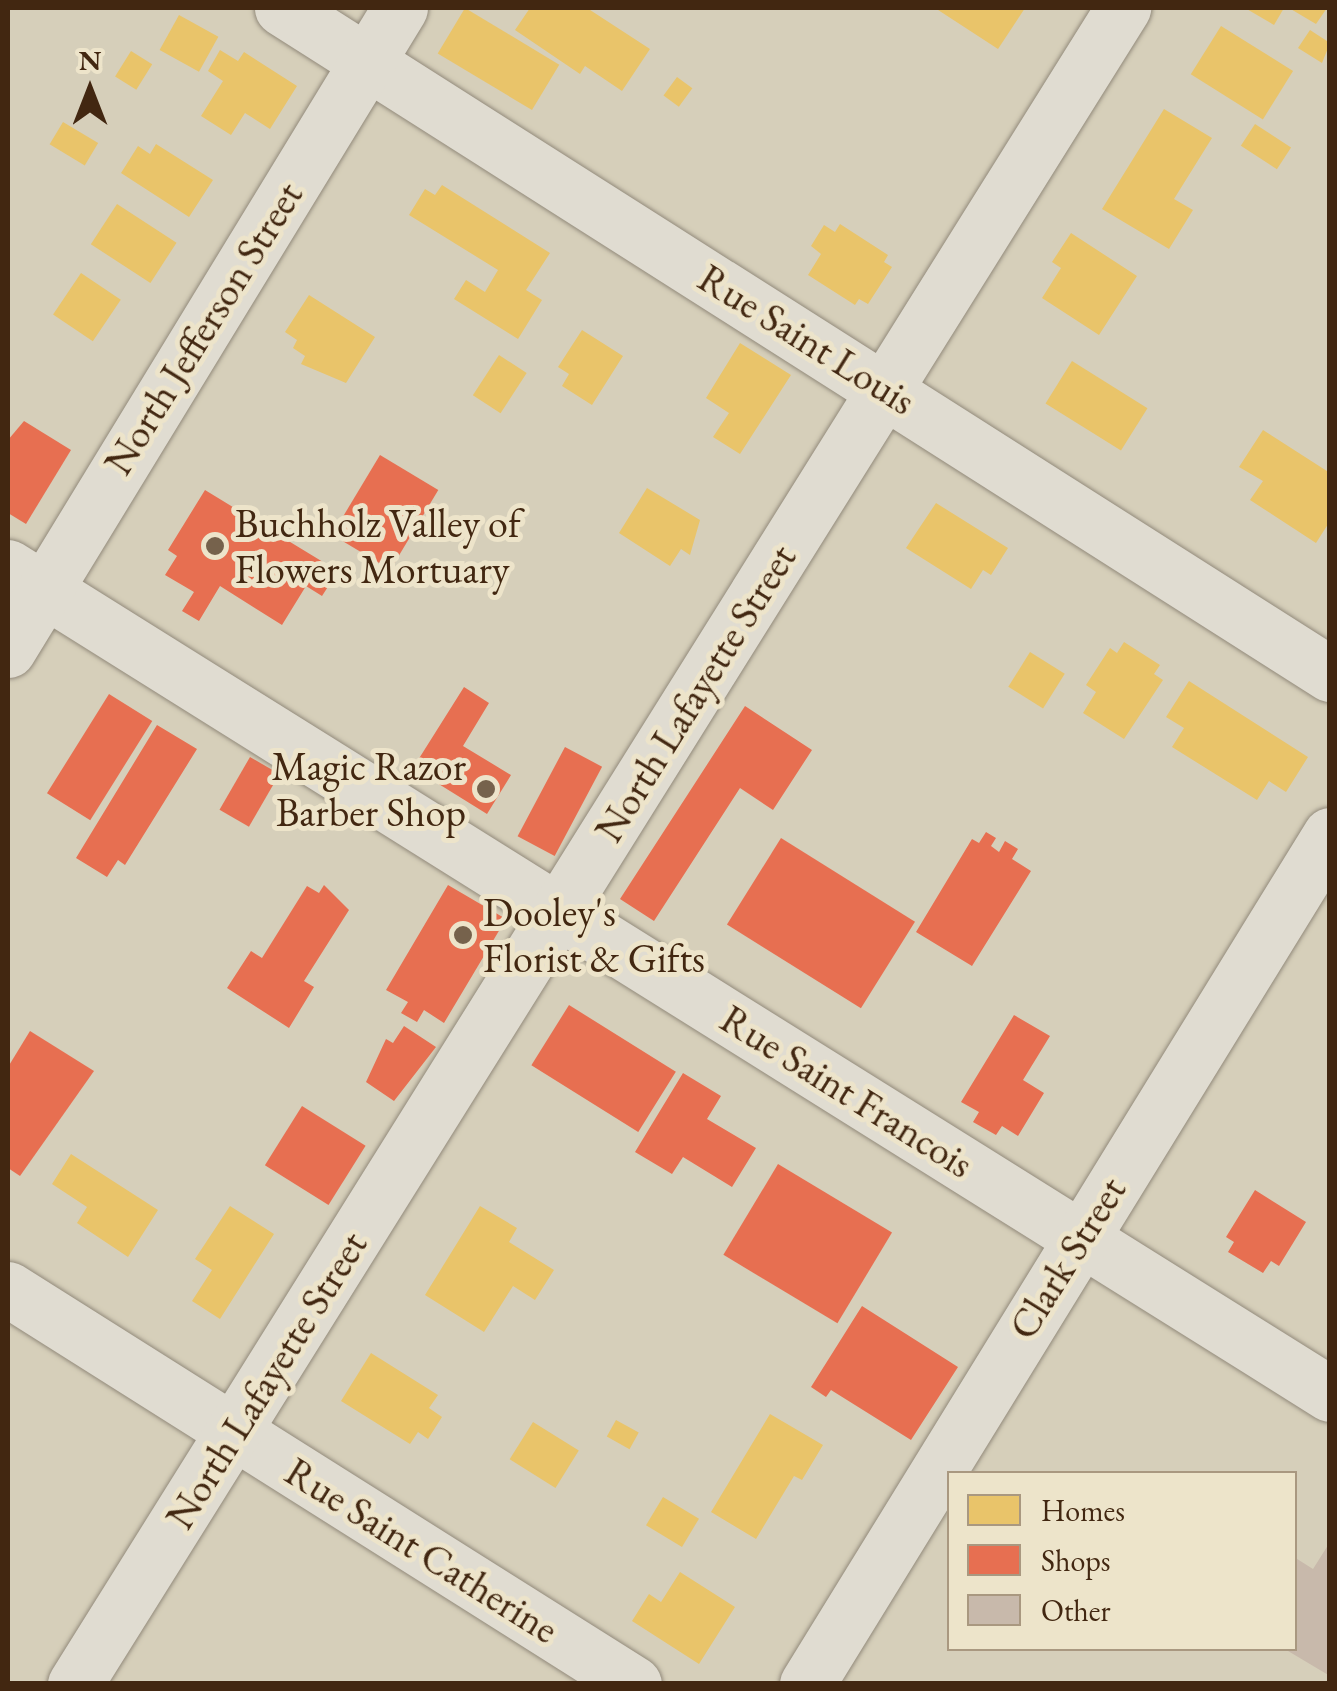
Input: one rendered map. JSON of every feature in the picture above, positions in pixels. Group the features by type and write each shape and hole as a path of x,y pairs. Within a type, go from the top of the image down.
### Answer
{"street":[{"name":"Rue Saint Louis","path":"282,8 886,388 1330,674"},
{"name":"North Jefferson Street","path":"8,650 25,578 400,8"},
{"name":"North Lafayette Street","path":"75,1684 1123,8"},
{"name":"Rue Saint Francois","path":"25,578 1330,1394"},
{"name":"Clark Street","path":"807,1684 1330,836"},
{"name":"Rue Saint Catherine","path":"8,1289 634,1684"}],"building: Homes":[{"path":"465,8 559,65 532,110 438,53"},
{"path":"530,8 587,8 650,49 622,91 585,66 580,74 515,30"},
{"path":"935,8 1025,8 998,49"},
{"path":"1245,8 1284,8 1274,25"},
{"path":"1289,8 1327,8 1316,24"},
{"path":"179,15 218,37 199,72 160,50"},
{"path":"1221,26 1293,71 1263,119 1191,74"},
{"path":"1310,30 1330,43 1322,63 1298,48"},
{"path":"220,50 238,61 244,52 297,86 270,129 245,113 231,135 201,116 223,81 208,71"},
{"path":"131,51 152,64 136,90 115,76"},
{"path":"677,77 692,88 679,107 663,96"},
{"path":"1164,109 1212,138 1174,199 1193,210 1169,249 1102,209"},
{"path":"63,122 98,143 85,165 50,144"},
{"path":"1255,124 1291,147 1277,169 1241,146"},
{"path":"156,144 213,180 189,217 121,173 138,146 150,154"},
{"path":"442,185 550,253 526,290 542,300 518,339 454,299 466,280 485,292 498,270 409,215 425,189 435,195"},
{"path":"117,204 177,243 150,283 91,244"},
{"path":"840,224 888,255 884,262 892,267 868,304 859,299 855,305 808,275 821,254 811,246 824,225 835,232"},
{"path":"1071,233 1137,276 1099,335 1042,298 1061,268 1052,262"},
{"path":"81,273 121,300 93,341 53,314"},
{"path":"309,295 375,337 346,383 301,364 305,356 293,348 297,340 285,332"},
{"path":"582,330 623,356 592,405 562,386 569,374 558,367"},
{"path":"740,343 791,375 740,454 713,437 729,413 706,398"},
{"path":"499,355 527,373 501,413 473,395"},
{"path":"1072,361 1147,408 1121,451 1046,403"},
{"path":"1263,430 1330,473 1330,521 1316,543 1250,500 1263,481 1239,467"},
{"path":"647,488 700,520 690,555 681,549 670,566 619,533"},
{"path":"936,503 1008,548 991,575 983,570 971,589 906,548"},
{"path":"1124,642 1160,665 1154,674 1163,680 1124,739 1083,713 1096,692 1086,685 1110,648 1117,653"},
{"path":"1030,652 1065,674 1043,708 1008,687"},
{"path":"1189,681 1308,757 1286,792 1269,781 1257,800 1172,747 1184,728 1166,717"},
{"path":"71,1154 158,1210 128,1257 77,1223 87,1207 52,1184"},
{"path":"230,1206 274,1234 220,1319 192,1301 212,1270 195,1259"},
{"path":"480,1206 517,1228 509,1242 554,1270 535,1300 513,1286 484,1332 425,1295"},
{"path":"371,1353 438,1395 429,1408 442,1417 428,1439 418,1432 410,1444 341,1401"},
{"path":"770,1414 823,1445 802,1480 794,1476 756,1539 711,1512"},
{"path":"616,1420 639,1433 630,1449 607,1437"},
{"path":"533,1422 579,1451 555,1488 510,1459"},
{"path":"663,1497 699,1519 682,1547 646,1525"},
{"path":"680,1572 735,1607 699,1664 632,1621 649,1594 661,1602"}],"building: Shops":[{"path":"24,421 71,450 26,524 8,513 8,440"},
{"path":"380,455 438,490 390,570 332,535"},
{"path":"205,490 323,562 318,570 333,579 322,596 306,586 282,625 220,586 199,621 182,611 194,592 165,575 177,556 168,550"},
{"path":"464,687 489,703 463,746 511,775 487,814 413,768"},
{"path":"109,694 152,721 90,820 47,793"},
{"path":"745,706 812,750 773,810 740,788 654,921 620,899"},
{"path":"157,725 197,749 125,865 118,860 107,877 76,858"},
{"path":"565,747 602,767 555,856 518,836"},
{"path":"250,757 279,774 249,827 220,810"},
{"path":"986,832 996,838 991,846 999,852 1005,841 1018,849 1012,859 1031,871 972,966 916,932 972,839 979,843"},
{"path":"781,838 915,922 861,1008 727,925"},
{"path":"324,885 349,910 304,981 314,987 289,1028 227,988 251,951 262,958 307,886 319,893"},
{"path":"448,885 506,919 444,1023 424,1010 417,1022 401,1013 408,1002 386,990"},
{"path":"569,1005 676,1072 638,1132 531,1065"},
{"path":"1014,1015 1050,1036 1023,1080 1044,1093 1018,1136 1002,1126 996,1135 973,1122 979,1112 961,1102"},
{"path":"404,1026 436,1047 394,1101 366,1082 386,1039 393,1043"},
{"path":"30,1031 94,1071 20,1176 8,1168 8,1067"},
{"path":"683,1073 721,1096 707,1119 756,1148 732,1187 683,1157 672,1174 635,1152"},
{"path":"302,1106 366,1146 329,1205 265,1165"},
{"path":"778,1164 892,1233 837,1323 723,1255"},
{"path":"1255,1190 1306,1222 1279,1266 1271,1261 1263,1273 1228,1252 1234,1242 1226,1237"},
{"path":"862,1306 958,1367 911,1440 831,1390 826,1397 811,1387"}],"building: Other":[{"path":"1330,1542 1330,1676 1288,1651 1297,1651 1297,1559 1313,1569"}],"place":[{"name":"Buchholz Valley of Flowers Mortuary","path":"215,546"},
{"name":"Magic Razor Barber Shop","path":"486,789"},
{"name":"Dooley's Florist & Gifts","path":"463,935"}]}
